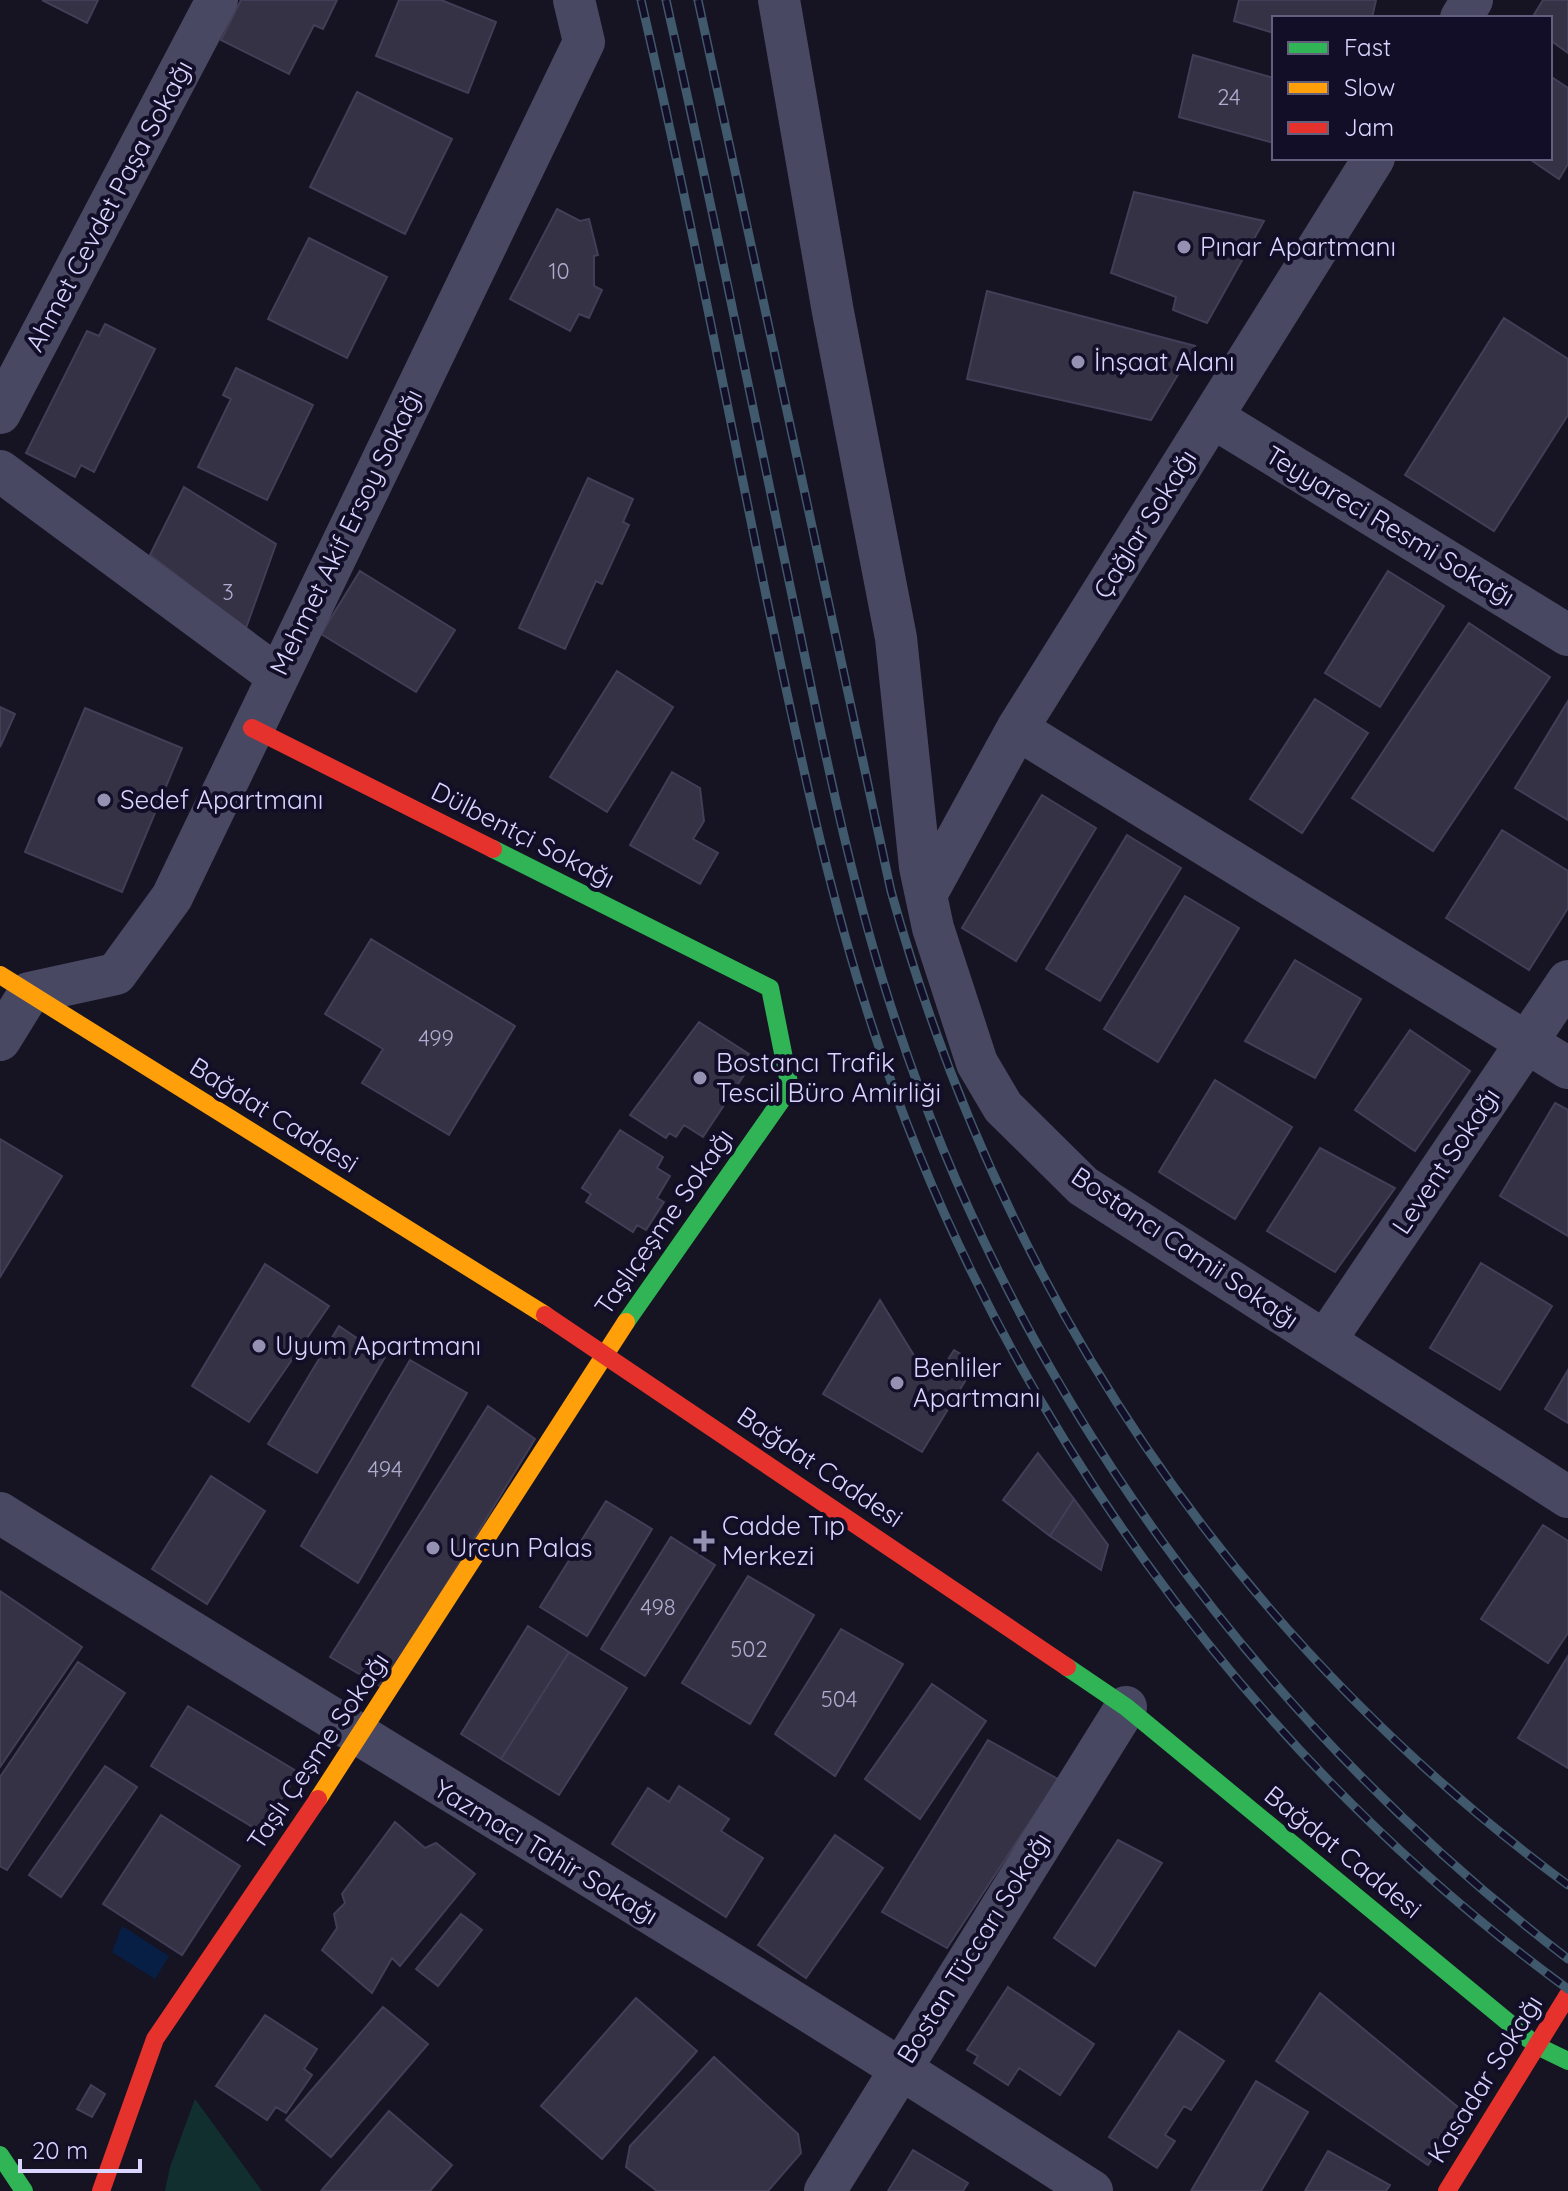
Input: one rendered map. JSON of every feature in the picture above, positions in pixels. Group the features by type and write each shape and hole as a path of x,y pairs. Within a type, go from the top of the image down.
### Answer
{"main road":[{"name":"Dülbentçi Sokağı","path":"252,728 770,988"},
{"name":"Bağdat Caddesi","path":"14,984 605,1352 1126,1707 1537,2046 1568,2061"},
{"name":"Taşlıçeşme Sokağı","path":"605,1352 790,1088 770,988"},
{"name":"Taşlı Çeşme Sokağı","path":"101,2191 155,2039 360,1738 605,1352"},
{"name":"Kasadar Sokağı","path":"1447,2191 1568,1995"},
{"path":"0,2155 24,2191"}],"street":[{"name":"Ahmet Cevdet Paşa Sokağı","path":"0,413 217,0"},
{"name":"Mehmet Akif Ersoy Sokağı","path":"14,984 116,974 172,897 276,675 584,42 574,0"},
{"name":"Bostancı Camii Sokağı","path":"779,0 833,312 896,638 926,895 977,1063 1003,1107 1083,1186 1568,1497"},
{"name":"Çağlar Sokağı","path":"926,895 1017,729 1373,160"},
{"name":"Teyyareci Resmi Sokağı","path":"1212,417 1568,635"},
{"path":"0,471 276,675"},
{"path":"1017,729 1568,1068"},
{"name":"Levent Sokağı","path":"1325,1341 1568,981"},
{"path":"0,1040 14,984"},
{"name":"Yazmacı Tahir Sokağı","path":"0,1513 360,1738 900,2067 1092,2191"},
{"name":"Bostan Tüccarı Sokağı","path":"825,2191 1126,1707"}],"green space":[{"path":"195,2099 262,2191 165,2191 170,2167"}],"water":[{"path":"122,1926 169,1956 155,1979 112,1952"}],"building":[{"path":"42,0 98,0 87,23"},
{"path":"241,0 337,0 323,29 314,25 289,74 221,40"},
{"path":"399,0 441,0 496,22 468,93 376,56"},
{"path":"1239,0 1376,0 1372,16 1272,16 1272,32 1234,21"},
{"path":"1543,0 1568,0 1568,53 1552,41 1552,16 1533,16"},
{"path":"1193,55 1272,77 1272,142 1179,117"},
{"path":"1552,77 1568,88 1568,164 1559,179 1531,160 1552,160"},
{"path":"357,92 452,139 405,234 310,187"},
{"name":"Pınar Apartmanı","path":"1134,192 1264,221 1207,323 1173,310 1176,297 1111,273"},
{"path":"557,209 580,221 589,219 598,255 594,256 594,286 602,290 589,318 579,314 570,331 510,299"},
{"path":"309,238 387,277 347,358 268,319"},
{"name":"İnşaat Alanı","path":"987,291 1195,346 1151,420 967,379"},
{"path":"1504,318 1568,359 1568,415 1494,531 1405,475"},
{"path":"105,324 155,349 94,472 81,465 75,477 26,453 87,331 99,336"},
{"path":"236,368 313,405 267,500 198,467 231,399 223,395"},
{"path":"588,478 633,499 623,522 629,525 602,584 596,581 565,649 519,628"},
{"path":"184,487 276,544 246,628 150,555"},
{"path":"360,571 455,630 416,692 321,634"},
{"path":"1388,571 1444,606 1380,707 1325,673"},
{"path":"1469,623 1550,677 1433,851 1352,798"},
{"path":"617,671 673,707 607,812 550,777"},
{"path":"1315,699 1368,733 1302,833 1250,799"},
{"path":"1568,701 1568,820 1515,788"},
{"path":"0,707 15,714 0,747"},
{"name":"Sedef Apartmanı","path":"85,708 182,748 122,892 25,852"},
{"path":"672,772 700,788 704,821 693,839 718,853 700,884 630,845"},
{"path":"1042,795 1096,828 1016,961 962,928"},
{"path":"1502,830 1568,871 1568,908 1529,970 1446,918"},
{"path":"1127,835 1181,868 1100,1001 1046,969"},
{"path":"1185,896 1239,928 1158,1062 1104,1029"},
{"path":"371,939 515,1026 449,1135 362,1083 383,1049 325,1014"},
{"path":"1295,960 1361,999 1315,1078 1245,1041"},
{"path":"699,1022 749,1054 737,1071 744,1075 703,1137 684,1125 676,1137 669,1133 666,1138 630,1115"},
{"path":"1410,1030 1470,1071 1415,1151 1355,1110"},
{"path":"1215,1080 1292,1127 1235,1219 1159,1172"},
{"path":"1555,1103 1568,1110 1568,1236 1500,1196"},
{"path":"620,1130 663,1157 657,1168 670,1176 657,1198 664,1202 646,1230 637,1225 633,1232 586,1202 591,1194 582,1188"},
{"path":"0,1139 62,1176 0,1277"},
{"path":"1320,1148 1395,1188 1335,1272 1267,1231"},
{"path":"1481,1263 1552,1306 1500,1390 1430,1348"},
{"name":"Uyum Apartmanı","path":"265,1264 329,1306 249,1422 192,1386"},
{"name":"Benliler Apartmanı","path":"880,1300 915,1357 940,1372 954,1350 976,1363 922,1452 823,1394"},
{"path":"339,1326 385,1357 317,1473 268,1444"},
{"path":"410,1360 467,1393 358,1583 301,1546"},
{"path":"1568,1370 1568,1423 1545,1409"},
{"name":"Urcun Palas","path":"488,1406 535,1439 383,1688 330,1657"},
{"path":"1038,1453 1074,1499 1050,1536 1003,1500"},
{"path":"211,1476 265,1511 207,1604 152,1569"},
{"path":"1074,1499 1108,1545 1101,1570 1050,1536"},
{"path":"606,1501 652,1529 587,1636 540,1607"},
{"path":"1543,1525 1568,1541 1568,1633 1548,1663 1481,1619"},
{"path":"671,1537 715,1565 645,1676 601,1649"},
{"path":"748,1576 814,1615 750,1724 682,1683"},
{"path":"0,1591 82,1647 0,1767"},
{"path":"528,1626 569,1652 501,1759 461,1734"},
{"path":"841,1629 903,1664 835,1776 775,1734"},
{"path":"569,1652 627,1688 559,1795 501,1759"},
{"path":"1568,1656 1568,1768 1518,1738"},
{"path":"78,1662 125,1693 7,1870 0,1866 0,1777"},
{"path":"932,1684 986,1721 920,1819 865,1779"},
{"path":"188,1706 298,1772 261,1832 151,1766"},
{"path":"988,1740 1058,1779 947,1948 882,1912"},
{"path":"105,1766 137,1787 61,1897 29,1875"},
{"path":"679,1786 729,1819 721,1831 763,1858 726,1917 612,1844 648,1788 669,1802"},
{"path":"161,1815 240,1866 182,1955 103,1904"},
{"path":"395,1822 425,1848 436,1843 475,1874 400,1966 392,1958 372,1993 322,1950 337,1928 334,1914 345,1903 342,1894"},
{"path":"835,1835 883,1868 806,1978 758,1945"},
{"path":"1118,1840 1162,1863 1095,1966 1054,1938"},
{"path":"461,1914 482,1930 438,1986 416,1969"},
{"path":"1008,1987 1094,2044 1060,2095 1019,2068 1008,2085 974,2063 978,2056 967,2050"},
{"path":"1320,1993 1465,2113 1428,2165 1276,2061"},
{"path":"636,1998 697,2051 602,2159 541,2106"},
{"path":"383,2007 428,2044 331,2157 286,2120"},
{"path":"265,2015 317,2049 304,2069 312,2075 286,2113 276,2107 267,2120 216,2086"},
{"path":"1179,2031 1224,2061 1191,2110 1184,2106 1165,2135 1175,2141 1157,2168 1109,2137"},
{"path":"714,2057 798,2134 801,2153 768,2191 657,2191 626,2167 630,2146"},
{"path":"1256,2081 1308,2112 1261,2191 1191,2191"},
{"path":"91,2085 105,2094 92,2117 77,2109"},
{"path":"389,2111 452,2165 430,2191 321,2191"},
{"path":"913,2150 968,2183 963,2191 888,2191"},
{"path":"1328,2151 1390,2185 1386,2191 1305,2191"}],"railway":[{"path":"641,0 814,816 841,923 873,1029 925,1169 989,1305 1062,1437 1146,1563 1239,1682 1341,1793 1451,1896 1568,1989"},
{"path":"666,0 838,812 896,1022 947,1159 1009,1291 1080,1419 1162,1540 1251,1656 1349,1764 1455,1866 1568,1959"},
{"path":"698,0 891,891 938,1039 997,1181 1066,1317 1145,1446 1235,1567 1336,1681 1447,1787 1568,1885"}],"traffic: fast":[{"path":"493,849 770,988 790,1088 626,1322"},
{"path":"1067,1667 1126,1707 1537,2046 1568,2061"},
{"path":"0,2155 24,2191"}],"traffic: slow":[{"path":"0,975 545,1315"},
{"path":"318,1799 626,1322"}],"traffic: jam":[{"path":"252,728 493,849"},
{"path":"545,1315 1067,1667"},
{"path":"101,2191 155,2039 318,1799"},
{"path":"1447,2191 1568,1995"}],"place":[{"name":"Pınar Apartmanı","path":"1184,247"},
{"name":"İnşaat Alanı","path":"1078,362"},
{"name":"Sedef Apartmanı","path":"104,800"},
{"name":"Bostancı Trafik Tescil Büro Amirliği","path":"700,1078"},
{"name":"Uyum Apartmanı","path":"259,1346"},
{"name":"Benliler Apartmanı","path":"897,1383"},
{"name":"Cadde Tıp Merkezi","path":"704,1541"},
{"name":"Urcun Palas","path":"433,1548"}]}
